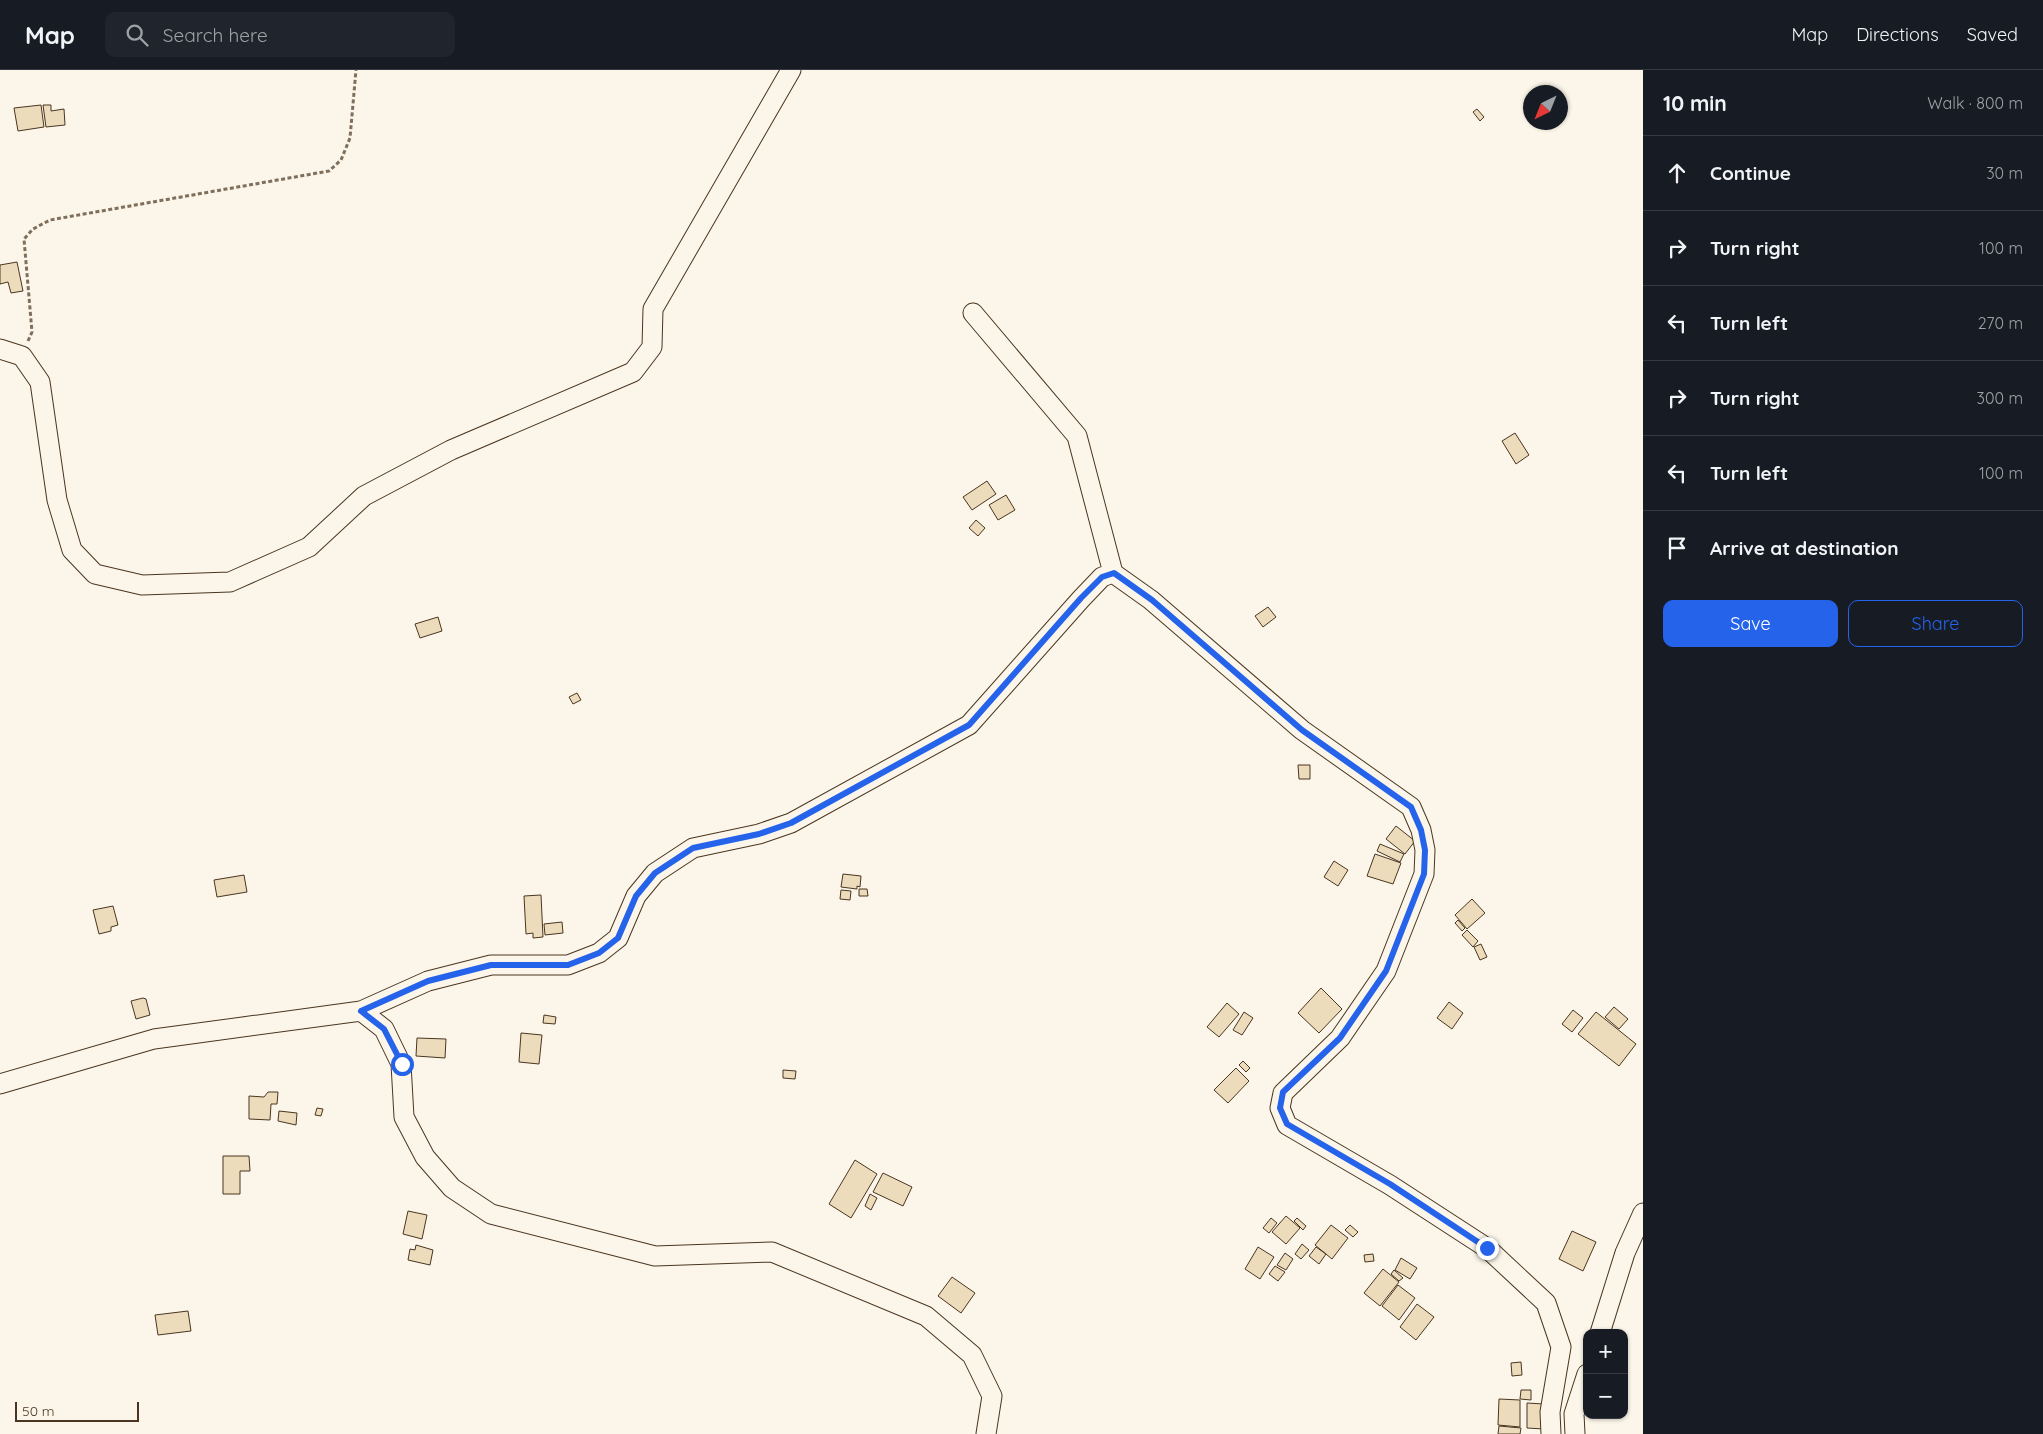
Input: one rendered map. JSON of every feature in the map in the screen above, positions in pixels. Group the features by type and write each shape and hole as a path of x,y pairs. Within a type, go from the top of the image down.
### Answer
{"street":[{"path":"0,349 22,356 40,382 57,500 72,550 95,574 142,585 230,582 309,547 364,496 442,454 633,372 652,347 653,309 790,70"},
{"path":"972,313 1076,436 1114,573 1152,600 1302,730 1411,807 1421,830 1425,850 1424,874 1386,971 1340,1038 1283,1092 1280,1108 1287,1124 1390,1184 1487,1248 1546,1303 1561,1347 1550,1412 1551,1434"},
{"path":"0,1084 154,1038 361,1011 428,981 491,965 568,965 599,953 618,938 636,896 655,873 693,848 759,834 791,823 969,725 1081,598 1102,577 1114,573"},
{"path":"361,1011 384,1029 402,1064 404,1117 425,1157 452,1188 491,1214 654,1256 772,1252 926,1316 972,1355 992,1396 986,1434"},
{"path":"1601,1329 1625,1253 1643,1213"},
{"path":"1575,1434 1574,1414 1583,1386"}],"path":[{"path":"22,356 32,332 24,239 33,229 59,219 329,171 341,160 350,138 356,70"}],"building":[{"path":"41,105 44,127 18,131 14,108"},
{"path":"43,105 51,105 51,111 64,109 65,125 46,127"},
{"path":"1477,109 1484,117 1480,121 1473,112"},
{"path":"17,262 23,291 11,293 8,282 0,284 0,265"},
{"path":"1515,433 1529,455 1516,464 1502,441"},
{"path":"987,481 996,494 972,510 963,497"},
{"path":"1006,495 1015,510 998,520 989,505"},
{"path":"976,520 985,528 978,536 969,528"},
{"path":"1268,607 1276,617 1263,627 1255,616"},
{"path":"438,617 442,631 420,638 415,624"},
{"path":"577,693 581,700 573,704 569,697"},
{"path":"1298,765 1310,765 1310,779 1299,779"},
{"path":"1396,826 1415,841 1405,854 1386,839"},
{"path":"1380,844 1404,854 1400,862 1377,851"},
{"path":"1375,854 1401,863 1393,884 1367,876"},
{"path":"1334,861 1348,870 1338,886 1324,877"},
{"path":"843,874 861,876 860,887 857,886 857,889 841,887"},
{"path":"244,875 247,892 217,897 214,880"},
{"path":"859,889 867,889 868,896 859,896"},
{"path":"841,890 851,891 850,900 840,899"},
{"path":"541,895 543,937 533,938 533,933 526,934 524,896"},
{"path":"1472,899 1485,913 1467,929 1455,915"},
{"path":"113,906 118,925 111,927 111,931 99,934 93,910"},
{"path":"1458,920 1465,928 1462,931 1455,923"},
{"path":"562,922 563,933 545,935 544,924"},
{"path":"1467,930 1478,941 1473,947 1462,935"},
{"path":"1481,944 1487,957 1480,960 1474,947"},
{"path":"1321,988 1342,1009 1319,1033 1298,1013"},
{"path":"146,999 150,1015 136,1019 131,1001"},
{"path":"1449,1002 1463,1013 1452,1029 1437,1018"},
{"path":"1227,1003 1239,1014 1219,1037 1207,1027"},
{"path":"1614,1007 1628,1019 1619,1029 1605,1017"},
{"path":"1573,1010 1583,1018 1572,1032 1562,1024"},
{"path":"1244,1012 1253,1018 1242,1035 1233,1030"},
{"path":"1596,1012 1636,1044 1619,1066 1578,1034"},
{"path":"544,1015 556,1017 555,1024 543,1023"},
{"path":"521,1033 542,1035 539,1064 519,1062"},
{"path":"417,1038 446,1039 445,1058 416,1056"},
{"path":"1243,1061 1250,1068 1246,1072 1239,1065"},
{"path":"1236,1068 1249,1081 1228,1103 1214,1090"},
{"path":"783,1070 796,1071 795,1079 783,1078"},
{"path":"268,1092 278,1092 277,1104 271,1104 270,1120 249,1119 249,1096 264,1097"},
{"path":"317,1108 323,1109 321,1116 315,1115"},
{"path":"279,1111 297,1113 296,1125 278,1121"},
{"path":"223,1156 249,1156 250,1171 240,1171 240,1194 223,1194"},
{"path":"855,1160 877,1174 851,1218 829,1204"},
{"path":"883,1173 912,1187 903,1206 873,1192"},
{"path":"870,1194 877,1198 871,1210 865,1206"},
{"path":"408,1211 427,1215 422,1239 403,1234"},
{"path":"1286,1216 1300,1228 1286,1244 1272,1232"},
{"path":"1271,1218 1277,1223 1269,1233 1263,1228"},
{"path":"1297,1218 1306,1226 1303,1230 1294,1221"},
{"path":"1331,1225 1348,1238 1332,1259 1315,1245"},
{"path":"1350,1225 1358,1232 1353,1237 1345,1230"},
{"path":"1572,1231 1596,1242 1583,1271 1559,1259"},
{"path":"1302,1244 1309,1250 1301,1259 1295,1254"},
{"path":"416,1245 433,1250 430,1265 408,1260 410,1249 415,1250"},
{"path":"1258,1247 1274,1257 1260,1279 1245,1269"},
{"path":"1316,1247 1326,1254 1319,1264 1309,1256"},
{"path":"1285,1253 1293,1259 1286,1270 1277,1265"},
{"path":"1373,1254 1374,1261 1365,1262 1364,1255"},
{"path":"1401,1258 1417,1268 1410,1279 1395,1270"},
{"path":"1275,1266 1285,1272 1278,1281 1269,1274"},
{"path":"1383,1269 1399,1282 1380,1306 1364,1293"},
{"path":"1394,1270 1403,1278 1399,1281 1391,1274"},
{"path":"952,1277 975,1293 961,1313 938,1296"},
{"path":"1398,1285 1415,1298 1399,1320 1382,1306"},
{"path":"1417,1304 1434,1317 1416,1340 1400,1327"},
{"path":"188,1311 191,1331 158,1335 155,1315"},
{"path":"1521,1362 1522,1375 1512,1376 1511,1363"},
{"path":"1521,1390 1531,1390 1531,1400 1520,1399"},
{"path":"1499,1399 1520,1400 1520,1427 1498,1425"},
{"path":"1527,1403 1544,1404 1544,1429 1527,1428"},
{"path":"1499,1426 1521,1428 1520,1434 1498,1434"}],"route":[{"path":"402,1064 384,1029 361,1011 428,981 491,965 568,965 599,953 618,938 627,921 636,896 655,873 693,848 759,834 791,823 969,725 1081,598 1102,577 1114,573 1152,600 1302,730 1411,807 1421,830 1425,850 1424,874 1386,971 1340,1038 1283,1092 1280,1108 1287,1124 1390,1184 1487,1248"}]}
